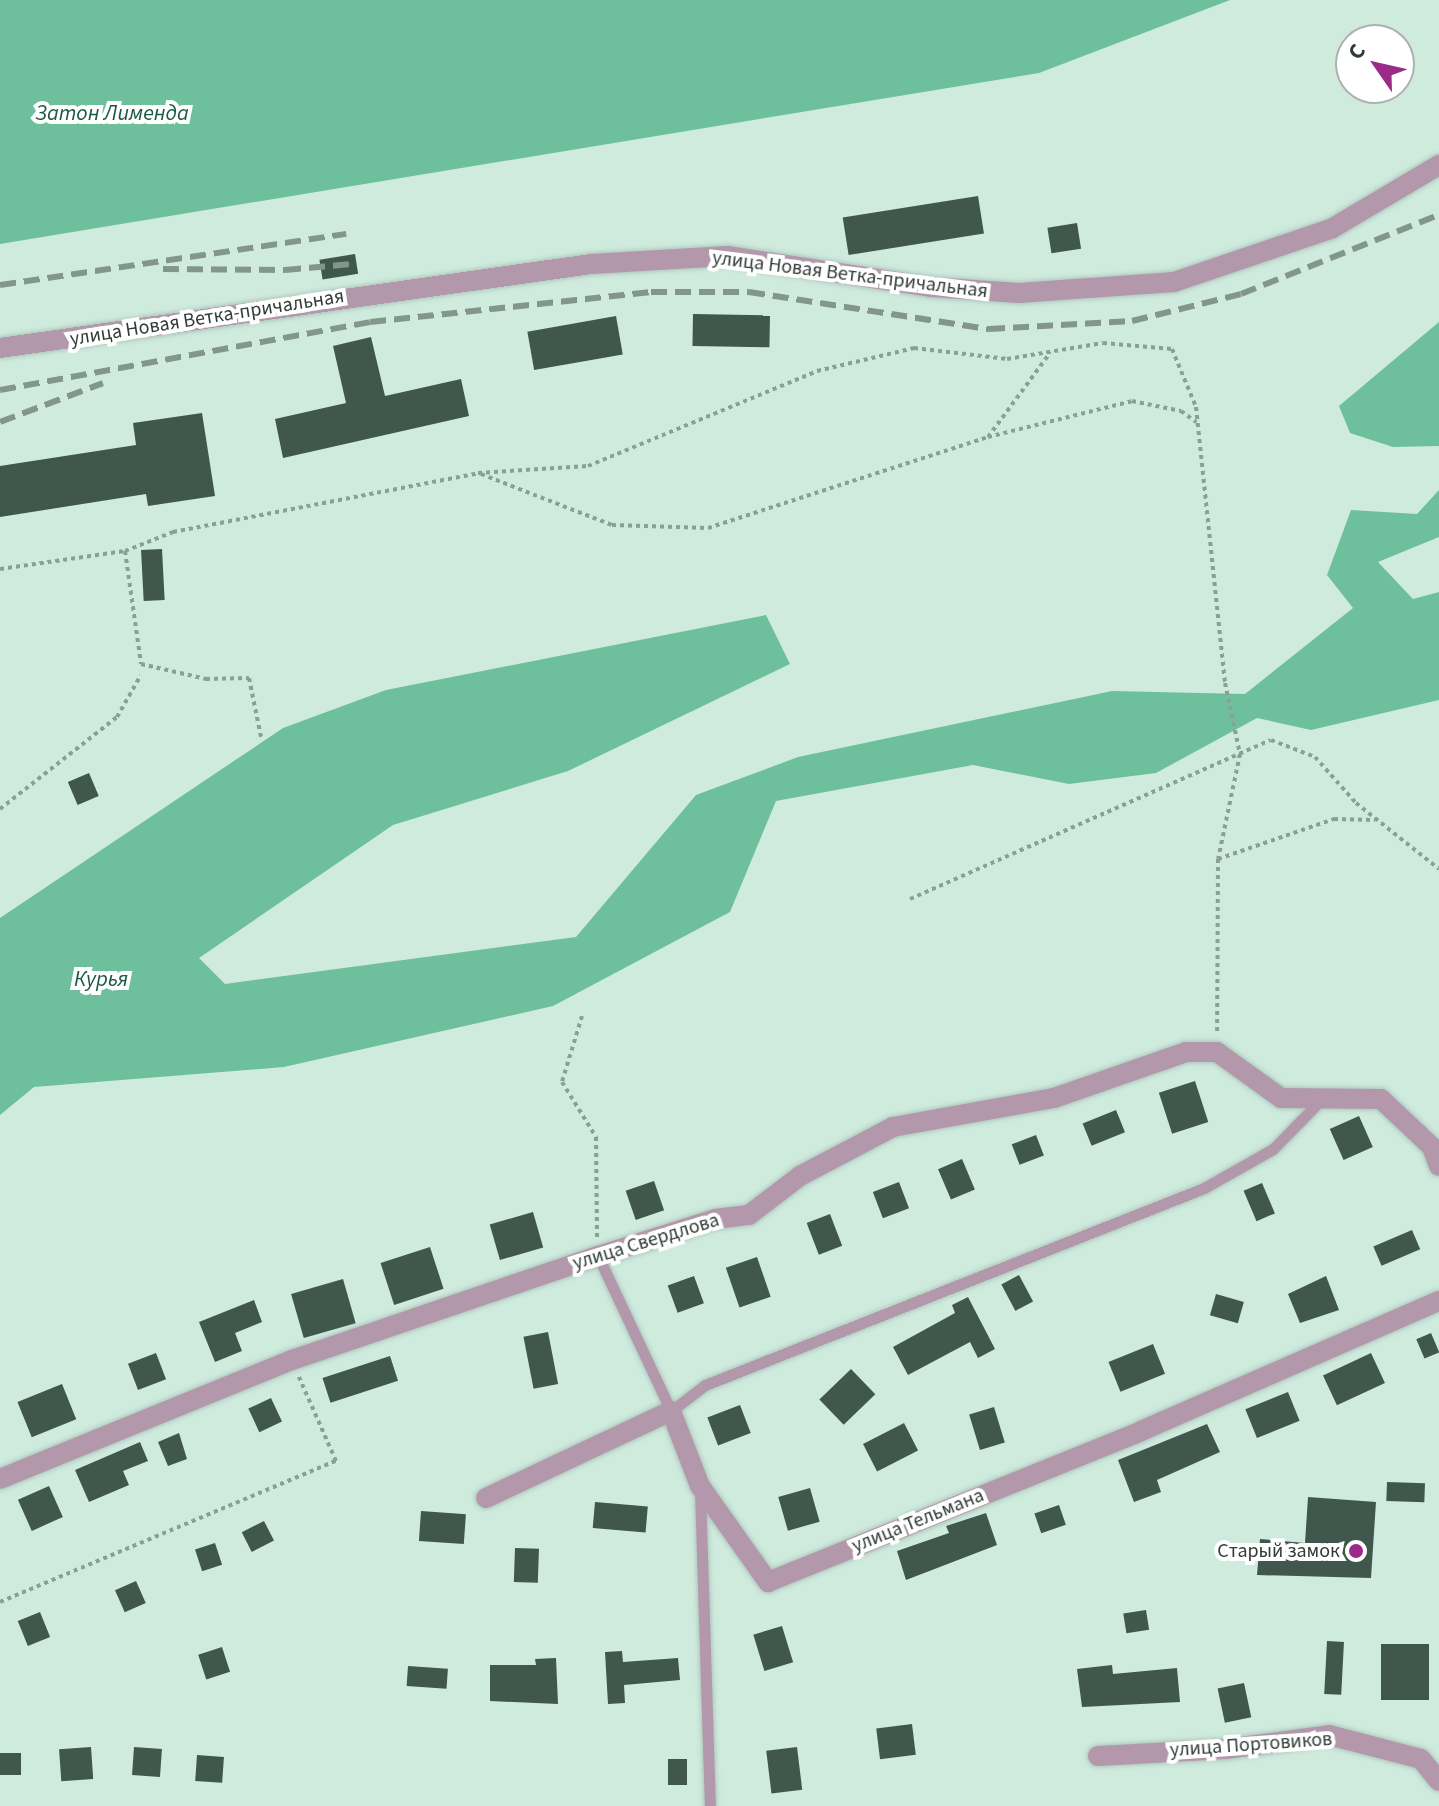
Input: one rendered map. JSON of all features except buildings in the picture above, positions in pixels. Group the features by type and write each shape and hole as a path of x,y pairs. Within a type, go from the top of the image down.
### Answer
{"street":[{"name":"улица Новая Ветка-причальная","path":"0,348 591,264 727,256 931,287 1019,293 1174,282 1331,229 1439,165"},
{"name":"улица Свердлова","path":"0,1479 292,1360 598,1256 715,1219 749,1215 800,1176 893,1127 1054,1098 1186,1052 1217,1052"},
{"path":"1217,1052 1281,1098 1381,1099 1432,1147 1439,1166"},
{"name":"улица Тельмана","path":"671,1411 700,1486 768,1582 1141,1431 1439,1301"},
{"path":"486,1498 671,1411"},
{"name":"улица Портовиков","path":"1098,1756 1226,1749 1329,1735 1421,1759 1439,1781"}],"lane":[{"path":"598,1256 671,1411 705,1385 1204,1188 1273,1149 1321,1100"},
{"path":"700,1486 710,1806"}],"path":[{"path":"0,569 125,551 173,532 478,473 588,466 817,371 914,348 1007,359 1103,343 1172,349 1198,423 1225,683 1240,754 1218,859 1217,1052"},
{"path":"988,437 1051,352"},
{"path":"478,473 612,525 708,528 988,437 1132,401 1181,411 1198,423"},
{"path":"125,551 141,664 206,679 249,678 261,737"},
{"path":"0,809 117,717 141,675"},
{"path":"910,899 1271,740 1315,757 1377,820 1439,869"},
{"path":"1218,859 1334,819 1377,820"},
{"path":"582,1016 562,1082 596,1137 592,1166 598,1256"},
{"path":"0,1602 336,1461 292,1360"}],"water":[{"name":"Затон Лименда","path":"0,0 1230,0 1039,73 0,244"},
{"path":"1439,322 1439,446 1393,447 1350,433 1339,406"},
{"name":"Курья","path":"1439,490 1439,537 1378,562 1413,599 1439,592 1439,700 1311,730 1257,718 1156,773 1069,784 973,765 776,801 730,912 553,1006 284,1067 34,1087 0,1115 0,918 283,728 386,690 766,615 790,664 568,771 393,825 199,958 225,984 576,937 696,795 798,757 1112,691 1245,694 1353,608 1327,575 1351,510 1417,514"}],"railway":[{"path":"0,390 370,322 651,292 749,292 989,329 1132,321 1241,294 1439,215"},
{"path":"0,285 346,234"},
{"path":"163,269 285,270 352,264"},
{"path":"0,422 103,383"}],"place":[{"name":"Cтарый замок","path":"1356,1551"}]}
